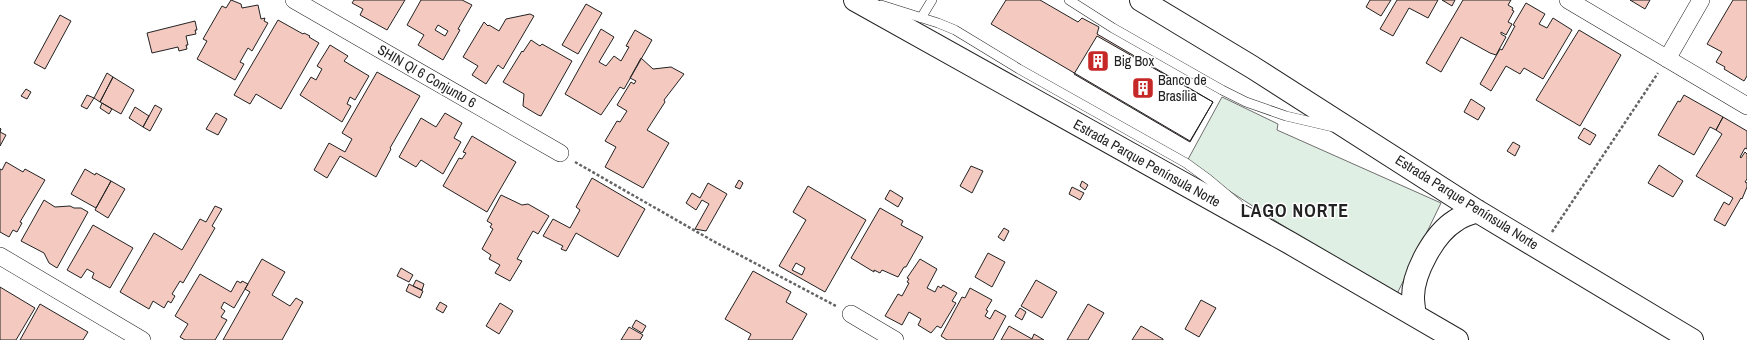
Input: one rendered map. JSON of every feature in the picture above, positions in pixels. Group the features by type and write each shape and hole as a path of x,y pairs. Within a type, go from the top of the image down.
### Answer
{"main road":[{"name":"Estrada Parque Península Norte","path":"855,0 1290,243 1457,340"},
{"name":"Estrada Parque Península Norte","path":"1141,0 1354,131 1477,211 1692,340"},
{"path":"1415,315 1413,298 1414,286 1430,246 1455,220 1477,211"}],"street":[{"name":"SHIN QI 6 Conjunto 6","path":"294,0 560,153"},
{"path":"1568,0 1747,106"},
{"path":"1667,59 1701,0"},
{"path":"0,256 142,340"},
{"path":"851,314 895,340"}],"lane":[{"path":"866,0 955,30 1019,69 1186,163 1208,179 1246,211 1290,243"},
{"path":"921,18 932,0"},
{"path":"1069,0 1113,28 1246,102 1286,116 1354,131"}],"path":[{"path":"1540,249 1667,59"},
{"path":"560,153 712,241 851,314"}],"green space":[{"path":"1222,97 1278,124 1277,130 1441,203 1395,298 1186,163"}],"building":[{"path":"231,0 241,4 242,8 258,5 261,19 265,18 264,21 268,23 252,51 248,48 240,62 244,64 235,80 197,59 207,41 203,39 222,6 226,8"},
{"path":"354,0 405,0 387,30 360,15 363,9 352,3"},
{"path":"421,0 462,0 472,5 443,60 418,45 424,35 407,25","holes":["438,25 448,31 445,36 435,30"]},
{"name":"Big Box","path":"1006,0 1040,0 1078,22 1082,18 1099,27 1097,34 1213,102 1190,141 991,24"},
{"path":"1370,0 1391,0 1381,16 1366,7"},
{"path":"1397,0 1438,0 1428,18 1409,8 1393,36 1380,29"},
{"path":"1442,0 1455,0 1452,6"},
{"path":"1463,0 1511,0 1508,5 1513,8 1512,10 1514,11 1508,22 1512,24 1506,35 1501,32 1501,34 1506,37 1496,55 1461,37 1441,72 1426,63"},
{"path":"1630,0 1650,0 1645,9"},
{"path":"1733,0 1747,0 1747,76 1744,81 1724,69 1725,67 1716,62 1722,52 1707,44"},
{"path":"1526,3 1545,14 1539,24 1547,28 1553,18 1572,30 1543,79 1524,68 1520,74 1506,66 1491,91 1480,84 1500,49 1502,50 1515,26 1513,25"},
{"path":"586,4 602,13 578,54 562,45"},
{"path":"530,14 534,16 503,69 498,65 486,84 472,75 478,66 463,57 484,22 488,26 489,25 499,31 506,19"},
{"path":"60,15 71,21 45,69 34,63"},
{"path":"278,20 303,34 304,33 310,36 309,37 319,43 281,109 256,94 250,104 234,95"},
{"path":"195,21 197,30 195,30 196,34 186,36 188,45 186,45 187,49 179,51 178,47 152,53 147,33"},
{"path":"601,29 614,37 599,62 606,66 614,56 621,61 629,47 626,46 635,30 652,40 624,89 620,87 601,115 565,94"},
{"path":"1579,30 1621,55 1580,126 1536,100"},
{"name":"Banco de Brasília","path":"1097,36 1213,102 1190,142 1074,74"},
{"path":"531,40 540,46 542,44 572,61 541,116 523,106 524,94 503,82 522,51 523,52"},
{"path":"330,45 348,56 344,61 369,76 355,100 350,97 347,104 351,106 342,122 300,95 311,77 316,80 322,69 317,66"},
{"path":"641,58 653,69 671,67 684,74 664,100 665,102 647,130 669,143 643,188 605,167 616,147 605,141 617,121 620,122 627,111 617,105 631,82 634,84 636,81 630,78"},
{"path":"377,72 420,96 390,148 391,149 376,177 340,156 327,178 314,170 329,143 345,152 352,139 342,133"},
{"path":"107,73 113,77 100,102 94,98"},
{"path":"113,77 134,90 121,114 100,102"},
{"path":"26,89 31,92 27,99 21,96"},
{"path":"87,95 94,98 87,109 81,106"},
{"path":"1684,95 1723,117 1716,130 1710,127 1694,155 1658,135 1678,101 1680,102"},
{"path":"1471,99 1485,108 1478,120 1464,112"},
{"path":"102,103 112,109 109,114 100,108"},
{"path":"155,105 162,109 150,131 143,127"},
{"path":"135,107 149,116 143,127 129,118"},
{"path":"216,113 227,119 218,135 206,129"},
{"path":"445,113 462,123 454,138 461,142 443,174 421,160 416,167 399,157 421,118 436,127"},
{"path":"1723,117 1747,131 1747,149 1745,148 1740,157 1741,158 1745,152 1747,154 1747,179 1745,182 1747,183 1747,187 1742,199 1741,198 1725,226 1714,220 1724,202 1729,205 1733,198 1696,176 1722,134 1716,130"},
{"path":"1584,128 1596,135 1590,145 1578,138"},
{"path":"0,132 6,135 0,146"},
{"path":"472,136 516,162 487,212 443,186 459,158 462,159 466,153 463,152"},
{"path":"1513,142 1520,146 1515,156 1507,151"},
{"path":"6,162 23,172 25,169 45,180 20,222 22,223 17,232 13,230 9,237 0,232 0,169 2,170"},
{"path":"1659,165 1683,181 1673,197 1648,183"},
{"path":"971,166 983,171 972,193 960,186"},
{"path":"85,169 95,175 96,173 111,181 96,208 71,194"},
{"path":"592,178 645,209 618,257 576,233 566,251 561,249 563,246 543,236 553,219 570,228 580,210 576,207"},
{"path":"739,180 743,183 740,189 735,187"},
{"path":"111,181 125,189 108,218 95,210"},
{"path":"1082,181 1088,185 1085,190 1080,186"},
{"path":"708,183 727,194 706,231 695,229 709,204 702,200 696,210 686,203 692,193 700,198"},
{"path":"808,186 866,220 825,292 779,266 806,220 793,212","holes":["796,263 805,268 802,275 792,270"]},
{"path":"1072,187 1084,193 1080,200 1069,194"},
{"path":"890,190 903,198 898,207 885,199"},
{"path":"501,195 522,205 528,204 549,216 538,234 533,231 517,259 522,261 510,281 495,273 500,265 489,259 491,255 482,249 493,229 490,227 492,224 487,221"},
{"path":"44,200 55,207 70,206 74,208 81,208 88,212 57,268 49,263 44,253 21,241"},
{"path":"215,206 222,209 212,226 215,228 183,283 180,281 172,294 175,296 171,303 168,301 164,308 153,301 149,309 120,292 154,233 182,250 200,219 206,222"},
{"path":"880,208 903,221 901,225 923,237 906,267 904,267 898,277 882,270 880,273 874,270 874,272 851,258"},
{"path":"93,225 133,248 110,288 92,278 94,273 87,269 81,278 67,270"},
{"path":"1004,228 1009,231 1004,241 998,237"},
{"path":"988,253 1005,262 992,287 975,277"},
{"path":"262,259 285,272 272,295 290,306 296,298 303,302 282,340 223,340 250,292 245,289"},
{"path":"920,259 937,269 927,288 935,292 938,286 941,288 943,285 957,293 952,301 956,303 941,328 937,326 931,333 918,325 921,319 909,312 902,325 885,316 898,294 902,296 909,283 907,282 909,279 907,278"},
{"path":"401,268 413,275 409,282 397,276"},
{"path":"753,271 791,292 786,302 807,314 792,340 748,340 751,334 725,319"},
{"path":"200,274 231,292 237,281 241,283 242,281 248,284 234,308 224,302 221,308 225,311 221,317 227,320 215,340 185,340 180,337 188,324 175,316"},
{"path":"416,280 424,284 422,290 413,286"},
{"path":"1036,280 1057,292 1042,318 1021,306"},
{"path":"409,284 423,291 420,298 406,291"},
{"path":"0,287 35,308 16,340 0,340"},
{"path":"970,288 992,300 986,310 988,311 985,316 990,319 995,310 1006,316 993,340 947,340 941,336 962,297 965,298"},
{"path":"1201,300 1216,308 1199,337 1185,329"},
{"path":"440,302 447,306 443,313 436,309"},
{"path":"500,303 513,311 499,334 486,326"},
{"path":"40,304 88,332 83,340 20,340"},
{"path":"1088,304 1104,313 1088,340 1067,340"},
{"path":"1020,308 1026,312 1022,320 1015,316"},
{"path":"636,320 646,326 642,333 632,327"},
{"path":"1009,326 1032,339 1034,334 1044,340 1001,340"},
{"path":"1141,326 1163,339 1163,340 1132,340"},
{"path":"629,327 643,335 640,340 621,340"}],"place":[{"name":"Big Box","path":"1098,61"},
{"name":"Banco de Brasília","path":"1143,88"}],"district":[{"name":"LAGO NORTE","path":"1295,210"}]}
